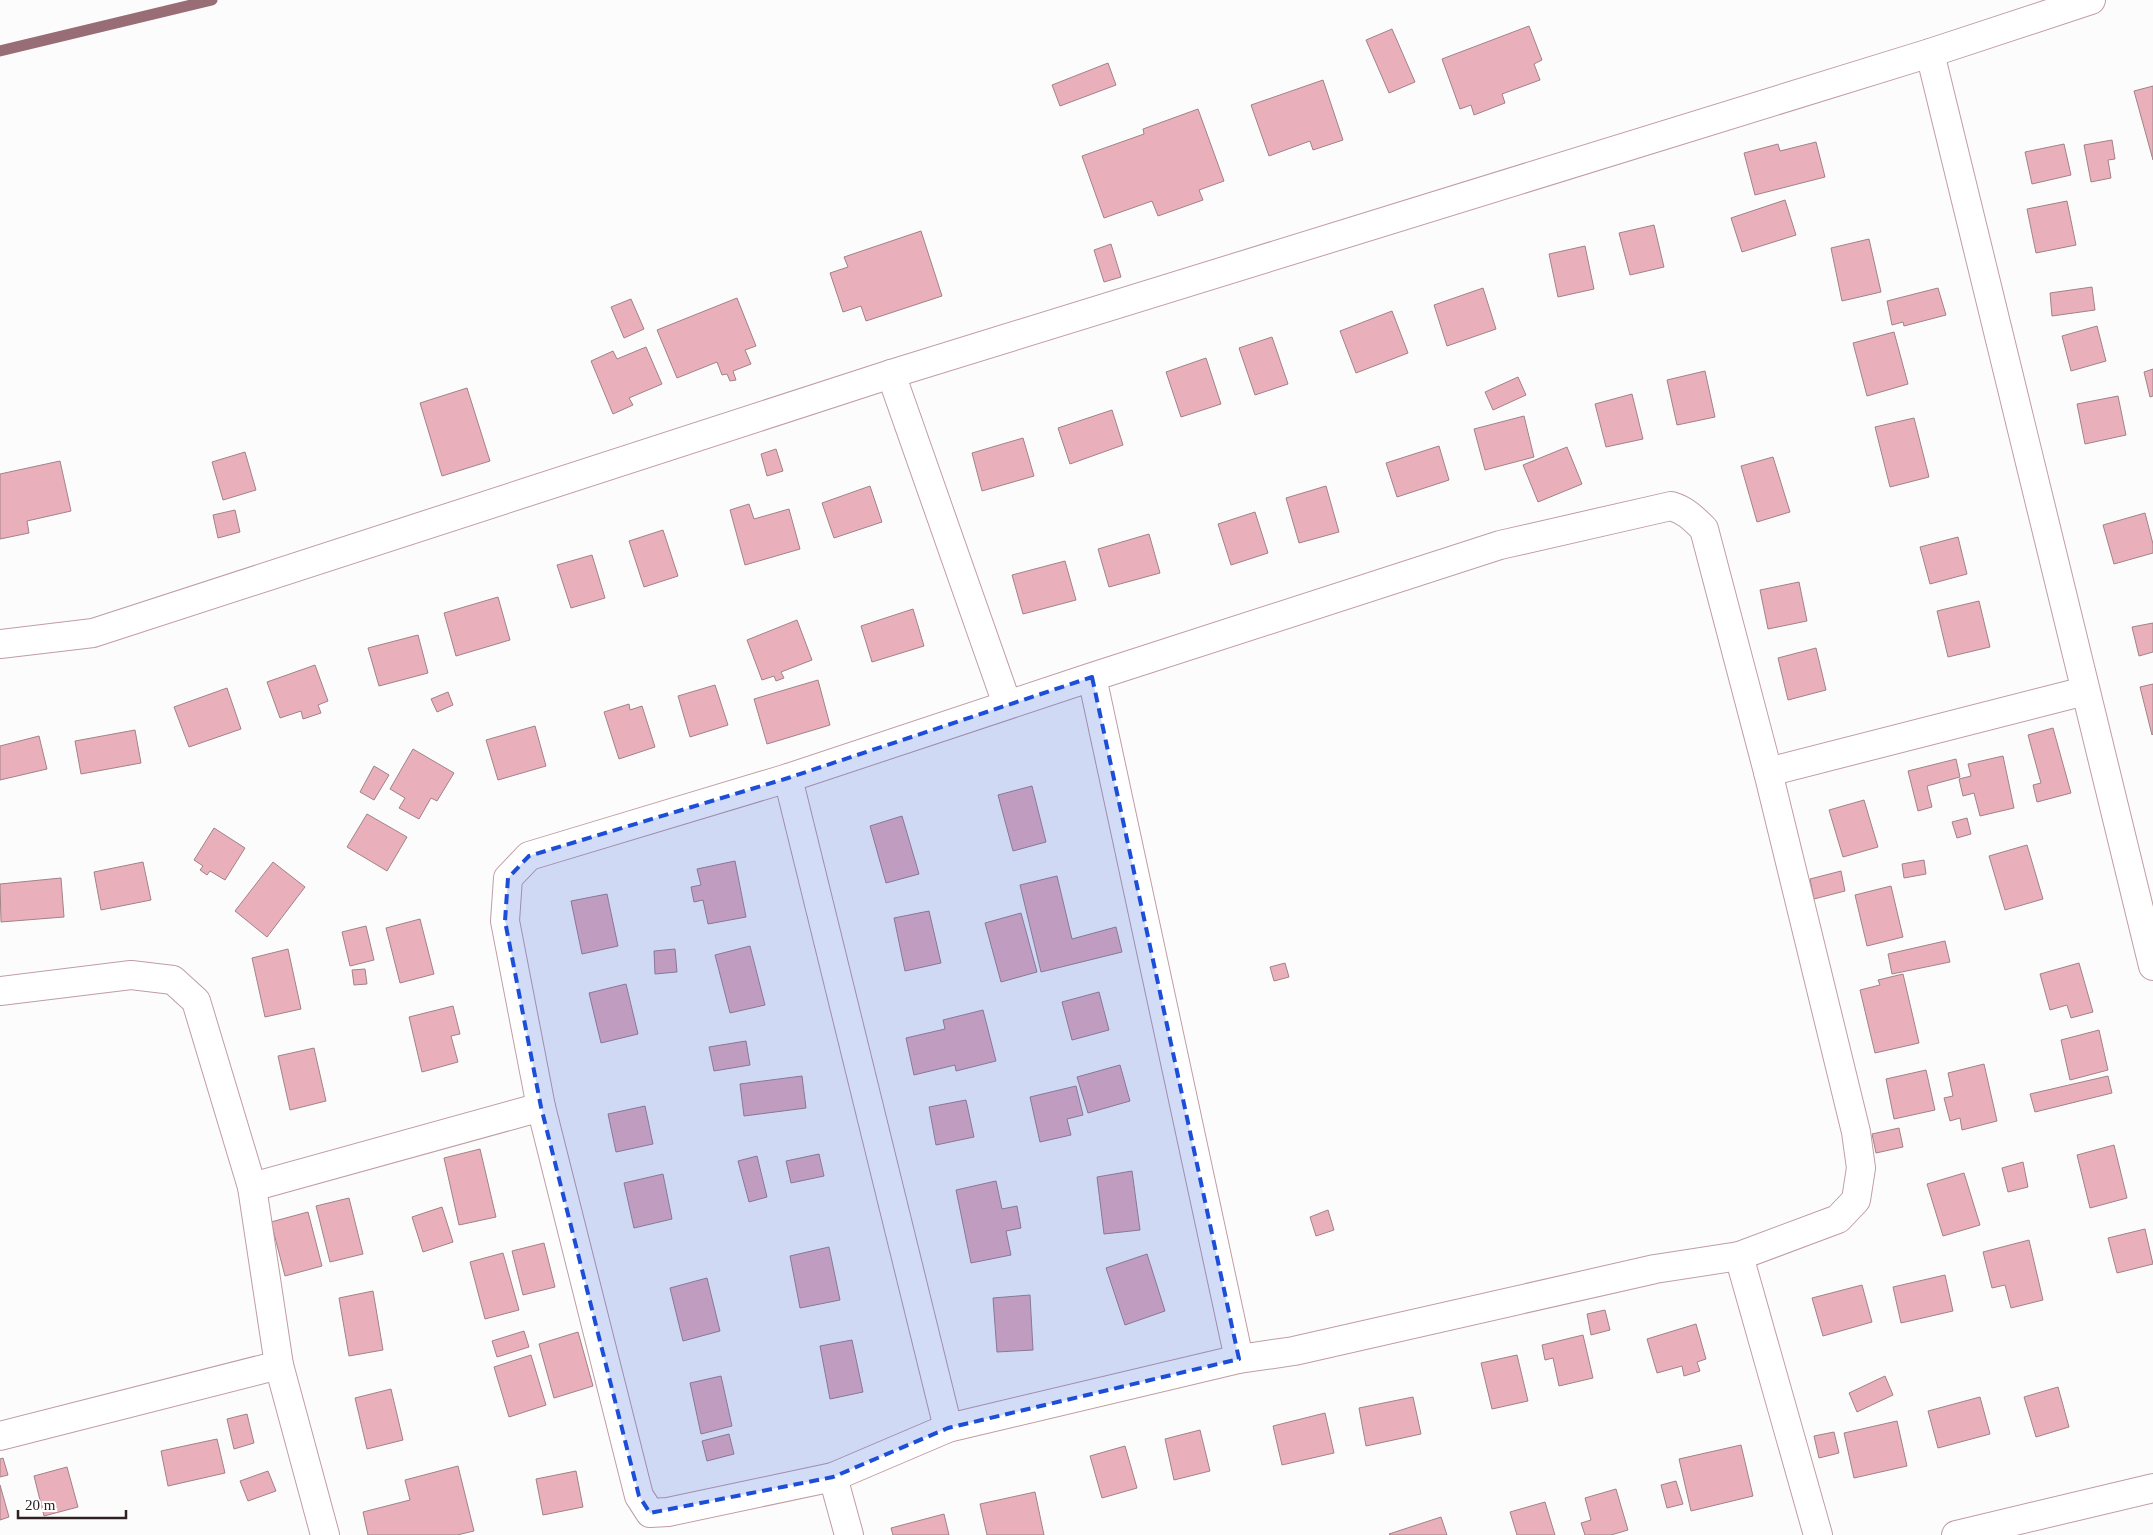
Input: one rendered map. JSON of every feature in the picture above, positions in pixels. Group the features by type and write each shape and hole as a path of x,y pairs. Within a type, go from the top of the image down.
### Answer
{"street":[{"path":"0,644 93,632 891,374 1930,53 2091,0"},
{"path":"1930,53 2153,966"},
{"path":"891,374 1007,704"},
{"path":"1670,506 1682,510 1693,517 1704,529 1768,772 1856,1132 1861,1168 1856,1200 1838,1219 1739,1256 1655,1269 1294,1351 1239,1359 948,1428 833,1477 668,1512 650,1513 639,1496 541,1107 505,921 508,878 529,856 788,778 1007,704 1500,545 1670,506"},
{"path":"1092,677 1239,1359"},
{"path":"1768,772 2085,691"},
{"path":"788,778 948,1428"},
{"path":"0,991 131,975 173,980 196,1001 252,1186 279,1365 324,1535"},
{"path":"252,1186 541,1107"},
{"path":"1739,1256 1818,1535"},
{"path":"0,1436 279,1365"},
{"path":"833,1477 849,1535"},
{"path":"1956,1535 2153,1488"}],"highlighted area":[{"path":"1092,677 1239,1359 948,1428 833,1477 650,1513 639,1496 541,1107 505,921 508,878 529,856 788,778"}],"building":[{"path":"1529,26 1542,60 1534,64 1540,80 1502,94 1505,103 1474,115 1471,105 1460,109 1442,59"},
{"path":"1392,29 1415,82 1389,93 1366,40"},
{"path":"1108,63 1116,85 1060,106 1052,85"},
{"path":"1323,80 1343,140 1313,150 1310,141 1269,156 1251,105"},
{"path":"2153,86 2153,160 2134,91"},
{"path":"1198,109 1224,181 1199,190 1203,200 1158,216 1152,201 1104,218 1082,156 1144,134 1143,129"},
{"path":"2112,140 2115,159 2108,160 2111,178 2091,182 2084,145"},
{"path":"1816,142 1825,177 1755,195 1744,153 1778,144 1780,151"},
{"path":"2064,144 2071,175 2032,184 2025,152"},
{"path":"1785,200 1796,235 1742,252 1731,218"},
{"path":"2067,201 2076,245 2036,253 2027,209"},
{"path":"1654,225 1664,267 1630,275 1619,233"},
{"path":"921,231 942,296 866,321 861,306 843,312 830,273 848,267 844,257"},
{"path":"1869,239 1881,292 1842,301 1831,248"},
{"path":"1111,244 1121,277 1104,282 1094,250"},
{"path":"1585,246 1594,289 1558,297 1549,254"},
{"path":"2092,287 2095,310 2052,316 2050,293"},
{"path":"1483,288 1496,329 1447,346 1434,305"},
{"path":"1938,288 1946,315 1904,326 1903,322 1892,325 1887,301"},
{"path":"737,298 756,346 745,350 751,364 733,371 736,380 730,381 727,374 722,375 717,362 677,378 657,330"},
{"path":"631,299 644,329 624,338 611,307"},
{"path":"1392,311 1408,353 1356,373 1340,331"},
{"path":"2097,326 2106,361 2071,371 2062,336"},
{"path":"1894,332 1908,384 1867,396 1853,343"},
{"path":"1272,337 1288,384 1255,395 1239,348"},
{"path":"646,347 662,384 629,398 633,405 613,414 591,361 613,351 617,359"},
{"path":"1206,358 1221,404 1181,417 1166,372"},
{"path":"2153,369 2153,396 2150,397 2144,372"},
{"path":"1705,371 1715,417 1677,425 1667,380"},
{"path":"1518,377 1526,395 1493,410 1485,392"},
{"path":"467,388 490,461 442,476 420,403"},
{"path":"1632,394 1643,439 1606,447 1595,404"},
{"path":"2118,396 2126,435 2085,444 2077,404"},
{"path":"1112,410 1123,445 1070,464 1058,428"},
{"path":"1524,416 1534,457 1485,470 1474,429"},
{"path":"1914,418 1929,477 1890,487 1875,427"},
{"path":"1023,438 1034,476 982,491 972,453"},
{"path":"1439,446 1449,480 1397,497 1386,463"},
{"path":"1567,447 1582,484 1538,502 1523,465"},
{"path":"776,449 783,471 767,476 761,454"},
{"path":"245,452 256,490 223,500 212,462"},
{"path":"1773,457 1790,512 1757,522 1741,466"},
{"path":"60,461 71,511 27,521 29,533 0,539 0,474"},
{"path":"870,486 882,522 834,538 822,503"},
{"path":"1326,486 1339,532 1299,543 1286,498"},
{"path":"749,504 754,519 789,509 800,549 745,565 730,510"},
{"path":"235,510 240,532 218,538 213,515"},
{"path":"1255,512 1268,553 1231,565 1218,524"},
{"path":"2145,513 2153,544 2153,553 2114,564 2103,525"},
{"path":"663,530 678,576 644,587 629,541"},
{"path":"1149,534 1160,573 1109,587 1098,549"},
{"path":"1958,537 1967,574 1930,584 1920,547"},
{"path":"592,555 605,598 571,608 557,565"},
{"path":"1065,561 1076,600 1023,614 1012,575"},
{"path":"1799,582 1807,621 1768,629 1760,590"},
{"path":"498,597 510,640 456,656 444,613"},
{"path":"1979,601 1990,647 1948,657 1937,611"},
{"path":"913,609 924,646 872,662 861,626"},
{"path":"797,620 812,660 781,672 784,678 776,681 774,676 762,680 747,640"},
{"path":"2153,623 2153,652 2139,656 2132,627"},
{"path":"418,635 428,673 379,686 368,648"},
{"path":"1816,648 1826,690 1788,700 1778,658"},
{"path":"315,665 328,701 318,705 321,713 303,719 301,711 280,718 267,682"},
{"path":"818,680 830,725 767,744 754,699"},
{"path":"2153,684 2153,734 2152,735 2140,687"},
{"path":"715,685 728,725 690,737 678,696"},
{"path":"227,688 241,729 189,747 174,707"},
{"path":"448,692 453,705 437,712 431,699"},
{"path":"629,704 630,710 642,706 655,747 619,759 604,712"},
{"path":"535,726 546,766 498,780 486,740"},
{"path":"2053,728 2071,793 2037,802 2033,785 2041,783 2028,735"},
{"path":"135,730 141,763 81,774 75,741"},
{"path":"39,736 47,769 0,780 0,746"},
{"path":"413,749 454,773 437,801 431,798 419,819 399,808 405,798 390,789"},
{"path":"2003,756 2014,808 1980,816 1974,793 1963,796 1959,779 1971,776 1968,764"},
{"path":"1956,759 1960,777 1927,786 1932,807 1918,811 1908,771"},
{"path":"374,766 389,775 374,800 360,792"},
{"path":"1032,786 1046,842 1013,851 998,795"},
{"path":"1864,800 1878,847 1843,857 1829,810"},
{"path":"367,814 407,837 387,871 347,847"},
{"path":"902,816 919,874 886,883 870,826"},
{"path":"1967,818 1971,834 1957,838 1952,822"},
{"path":"214,828 245,848 225,880 210,871 207,875 200,870 203,866 194,860"},
{"path":"2027,845 2043,899 2005,910 1989,856"},
{"path":"1924,860 1926,874 1904,878 1902,864"},
{"path":"735,861 746,917 708,924 703,900 694,902 691,887 701,885 697,869"},
{"path":"143,862 151,900 101,910 94,872"},
{"path":"273,862 305,887 267,937 235,911"},
{"path":"1841,871 1845,891 1814,899 1810,879"},
{"path":"1057,876 1072,939 1116,927 1122,952 1041,972 1020,885"},
{"path":"61,878 64,917 1,922 0,884"},
{"path":"1891,886 1903,937 1867,946 1855,895"},
{"path":"607,894 618,946 582,954 571,901"},
{"path":"929,911 941,963 905,971 894,918"},
{"path":"1021,913 1037,972 1001,982 985,923"},
{"path":"420,919 434,974 400,983 386,928"},
{"path":"366,926 374,960 350,966 342,932"},
{"path":"1945,941 1950,962 1892,974 1888,954"},
{"path":"750,946 765,1005 730,1013 715,955"},
{"path":"288,949 301,1009 265,1017 252,958"},
{"path":"675,949 677,972 655,974 654,951"},
{"path":"1285,963 1289,977 1274,981 1270,967"},
{"path":"2079,963 2093,1012 2071,1018 2067,1005 2050,1010 2040,974"},
{"path":"365,969 367,984 354,985 352,970"},
{"path":"1903,974 1919,1043 1875,1053 1860,990 1880,985 1878,980"},
{"path":"626,984 638,1034 601,1043 589,993"},
{"path":"1099,992 1109,1030 1072,1040 1062,1002"},
{"path":"453,1006 460,1034 451,1036 458,1062 422,1072 409,1017"},
{"path":"983,1010 996,1061 956,1071 955,1065 914,1075 906,1038 945,1029 943,1020"},
{"path":"2099,1030 2108,1070 2070,1080 2061,1040"},
{"path":"746,1041 750,1065 714,1071 709,1047"},
{"path":"314,1048 326,1101 290,1110 278,1056"},
{"path":"1984,1064 1997,1121 1962,1130 1960,1118 1950,1121 1944,1098 1953,1096 1948,1073"},
{"path":"1120,1065 1130,1101 1088,1113 1077,1077"},
{"path":"1926,1070 1935,1110 1894,1119 1886,1079"},
{"path":"802,1076 806,1108 744,1116 740,1084"},
{"path":"2108,1076 2112,1093 2035,1112 2030,1094"},
{"path":"1076,1086 1083,1115 1067,1119 1071,1135 1040,1142 1030,1097"},
{"path":"966,1100 974,1137 936,1145 929,1107"},
{"path":"645,1106 653,1144 616,1152 608,1114"},
{"path":"1899,1128 1903,1147 1876,1153 1872,1134"},
{"path":"2114,1145 2127,1198 2090,1208 2077,1155"},
{"path":"480,1149 496,1217 459,1225 444,1158"},
{"path":"819,1154 824,1176 791,1183 786,1161"},
{"path":"757,1156 767,1197 749,1202 738,1161"},
{"path":"2023,1162 2028,1187 2008,1192 2002,1168"},
{"path":"1132,1171 1140,1230 1104,1234 1097,1177"},
{"path":"1964,1173 1980,1225 1943,1236 1927,1184"},
{"path":"663,1174 672,1219 634,1228 624,1183"},
{"path":"996,1181 1002,1209 1017,1206 1021,1228 1006,1231 1011,1255 971,1263 956,1190"},
{"path":"349,1198 363,1254 330,1262 316,1206"},
{"path":"442,1207 453,1242 423,1252 412,1217"},
{"path":"1328,1210 1334,1230 1316,1236 1310,1217"},
{"path":"308,1212 322,1266 285,1276 271,1222"},
{"path":"2145,1229 2153,1264 2117,1273 2108,1238"},
{"path":"2029,1240 2043,1300 2011,1308 2005,1285 1992,1288 1983,1252"},
{"path":"544,1243 555,1287 523,1295 512,1251"},
{"path":"829,1247 840,1300 800,1308 790,1256"},
{"path":"503,1253 519,1310 485,1319 470,1262"},
{"path":"1147,1254 1165,1311 1125,1325 1106,1268"},
{"path":"1945,1275 1953,1311 1901,1323 1893,1287"},
{"path":"707,1278 720,1331 683,1341 670,1288"},
{"path":"1862,1285 1872,1322 1823,1336 1812,1298"},
{"path":"373,1291 383,1350 349,1356 339,1298"},
{"path":"1030,1295 1033,1350 997,1352 993,1298"},
{"path":"1605,1310 1610,1330 1591,1335 1587,1314"},
{"path":"1696,1324 1706,1359 1697,1362 1700,1371 1684,1376 1682,1366 1657,1373 1647,1339"},
{"path":"524,1331 529,1347 497,1357 492,1341"},
{"path":"578,1332 593,1386 554,1398 539,1344"},
{"path":"1583,1335 1593,1378 1559,1386 1553,1358 1545,1360 1542,1345"},
{"path":"852,1340 863,1392 830,1399 820,1346"},
{"path":"531,1355 546,1405 509,1417 494,1367"},
{"path":"1517,1355 1528,1401 1492,1409 1481,1363"},
{"path":"721,1376 732,1426 701,1434 690,1383"},
{"path":"1885,1376 1893,1395 1857,1412 1849,1393"},
{"path":"2058,1387 2069,1427 2036,1437 2024,1397"},
{"path":"391,1389 403,1440 367,1449 355,1398"},
{"path":"1413,1397 1421,1434 1366,1446 1359,1408"},
{"path":"1980,1397 1990,1434 1938,1448 1928,1411"},
{"path":"1325,1413 1334,1453 1282,1465 1273,1426"},
{"path":"247,1414 254,1443 234,1449 227,1419"},
{"path":"1897,1421 1907,1466 1854,1478 1844,1433"},
{"path":"1200,1430 1210,1471 1174,1480 1165,1439"},
{"path":"1834,1432 1839,1453 1819,1458 1814,1436"},
{"path":"729,1434 734,1454 707,1461 702,1441"},
{"path":"217,1439 225,1473 168,1486 161,1451"},
{"path":"1741,1445 1753,1496 1691,1511 1679,1459"},
{"path":"1125,1446 1137,1488 1102,1498 1090,1456"},
{"path":"3,1458 8,1475 0,1477 0,1459"},
{"path":"458,1466 474,1531 457,1535 368,1535 363,1512 410,1500 405,1480"},
{"path":"67,1467 78,1507 44,1516 34,1476"},
{"path":"268,1471 276,1491 248,1501 240,1481"},
{"path":"576,1471 583,1507 543,1515 536,1479"},
{"path":"1676,1481 1683,1504 1667,1508 1661,1485"},
{"path":"0,1485 9,1517 0,1520"},
{"path":"1616,1489 1628,1530 1611,1535 1585,1535 1581,1523 1591,1520 1585,1498"},
{"path":"1035,1492 1044,1535 987,1535 980,1504"},
{"path":"1545,1502 1555,1535 1517,1535 1510,1512"},
{"path":"944,1514 949,1535 893,1535 891,1528"},
{"path":"1441,1517 1447,1535 1389,1534"}],"waterway":[{"path":"0,51 212,0"}]}
